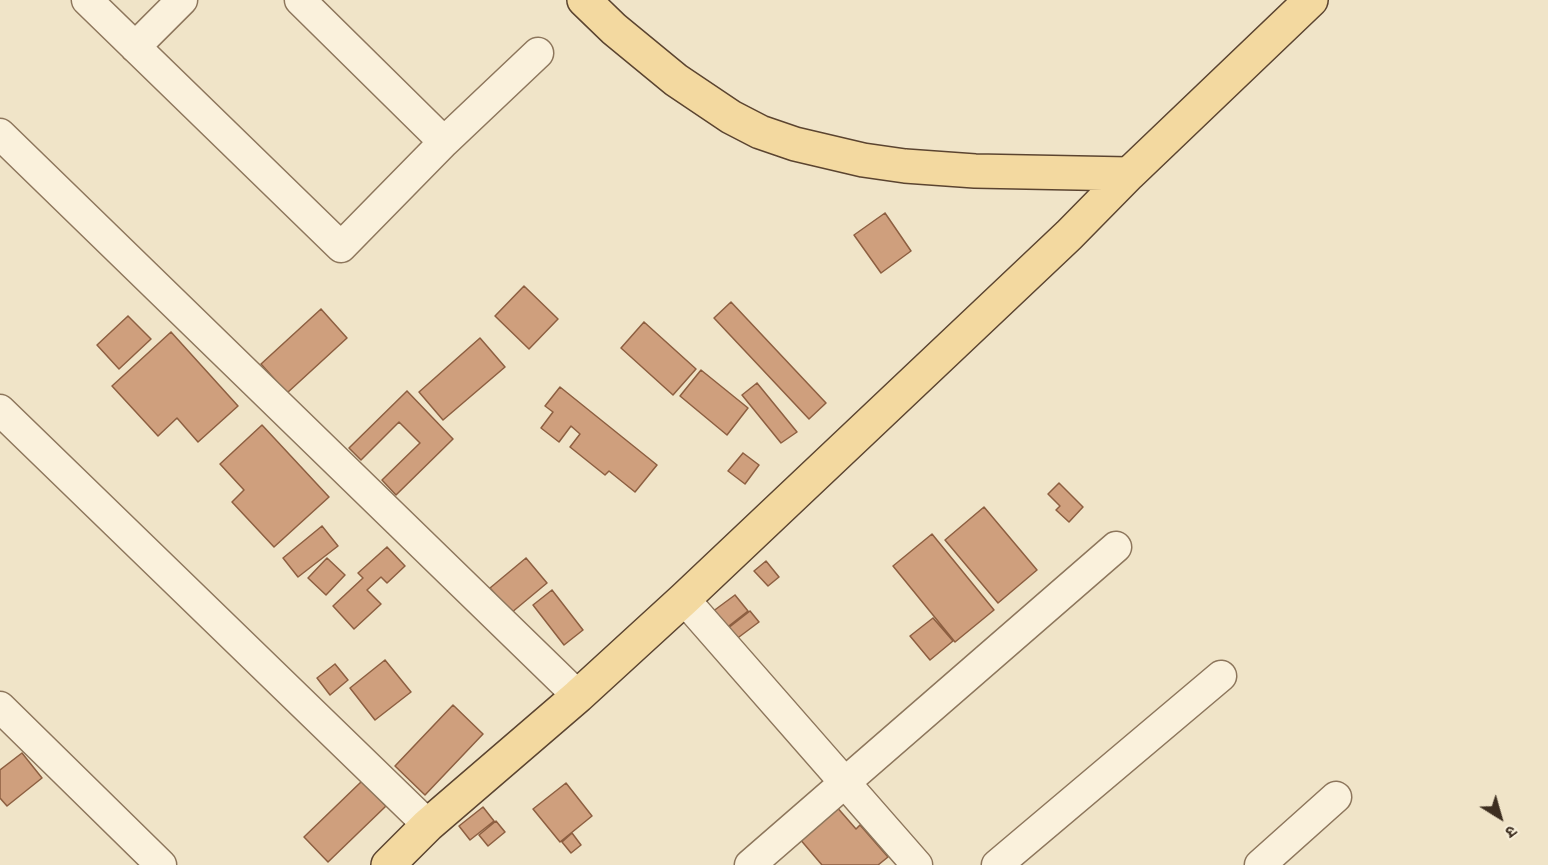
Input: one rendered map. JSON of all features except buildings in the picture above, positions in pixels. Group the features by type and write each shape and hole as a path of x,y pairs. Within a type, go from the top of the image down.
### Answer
{"main road":[{"path":"584,0 614,29 676,80 730,117 760,132 795,144 863,160 905,166 975,171 1129,174"},
{"path":"388,865 429,825 578,696 684,599 1061,243 1129,174 1311,0"}],"street":[{"path":"87,0 341,247 444,142 538,53"},
{"path":"135,47 182,0"},
{"path":"300,0 444,142"},
{"path":"0,134 578,696"},
{"path":"0,411 429,825"},
{"path":"750,865 1116,547"},
{"path":"684,599 917,865"},
{"path":"997,865 1221,676"},
{"path":"0,707 161,865"},
{"path":"1260,865 1336,797"}]}
